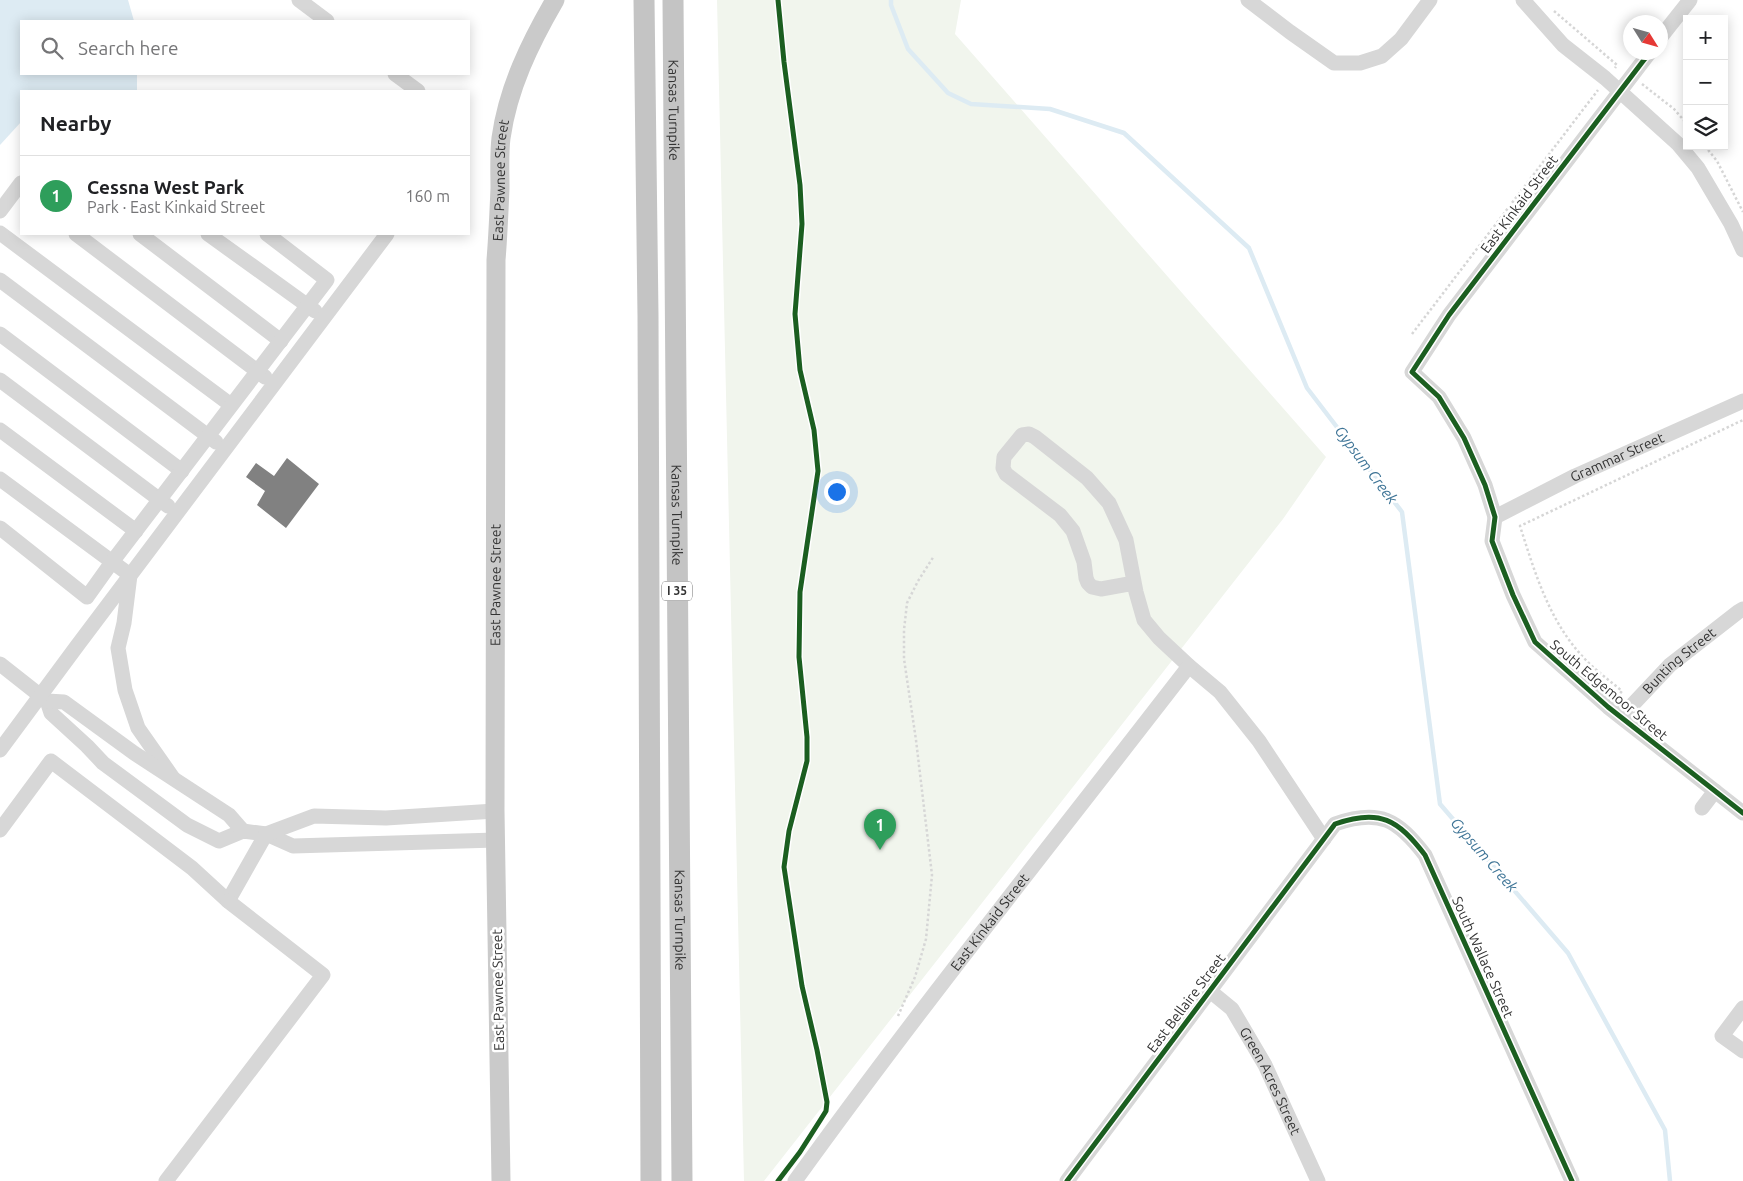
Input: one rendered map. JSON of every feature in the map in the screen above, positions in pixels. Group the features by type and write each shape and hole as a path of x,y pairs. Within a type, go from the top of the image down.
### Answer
{"highway":[{"name":"Kansas Turnpike","path":"644,0 648,326 651,1181"},
{"name":"Kansas Turnpike","path":"672,0 682,1181"}],"main road":[{"name":"East Pawnee Street","path":"501,1181 495,811 496,270 501,138 507,108 526,54 555,0"}],"street":[{"path":"299,0 326,20"},
{"path":"1248,0 1334,63 1360,63 1382,56 1388,51 1401,39 1430,0"},
{"path":"1523,0 1563,45 1606,79 1678,144 1698,168 1731,224 1743,250"},
{"path":"1668,28 1690,0"},
{"name":"East Kinkaid Street","path":"1412,372 1449,315 1644,60"},
{"path":"396,75 417,90"},
{"path":"0,211 20,188"},
{"path":"0,233 231,405"},
{"path":"77,235 274,384"},
{"path":"141,235 281,341"},
{"path":"209,235 324,318"},
{"path":"0,528 87,597 327,280 268,235"},
{"path":"2,742 44,699 130,575 387,235"},
{"path":"0,280 226,449"},
{"path":"0,334 182,471"},
{"name":"South Edgemoor Street","path":"1412,372 1439,397 1464,438 1485,486 1494,517 1492,541 1513,595 1535,642 1621,718 1743,813"},
{"path":"0,380 177,512"},
{"name":"Grammar Street","path":"1494,517 1575,476 1743,401"},
{"path":"0,430 136,531"},
{"path":"1134,582 1101,589 1088,584 1084,562 1073,531 1060,515 1006,474 1003,468 1004,457 1022,436 1029,434 1035,437 1087,478 1109,503 1126,540 1144,620 1159,638 1220,692 1259,741 1324,839"},
{"path":"0,479 130,575"},
{"path":"130,575 124,623 118,648 125,690 138,728 172,778"},
{"name":"Bunting Street","path":"1621,718 1670,665 1743,609"},
{"path":"0,664 44,699 51,713 88,746 103,763 187,825 219,841 243,831 266,834 293,846 496,840"},
{"name":"East Kinkaid Street","path":"795,1181 838,1121 1189,666"},
{"path":"44,699 64,702 134,753 229,815 243,831"},
{"path":"0,830 51,761 192,868 228,901 322,975 166,1181"},
{"path":"1702,808 1715,791"},
{"path":"228,901 266,834 314,816 386,818 495,811"},
{"name":"South Wallace Street","path":"1324,839 1336,824 1351,818 1369,816 1386,819 1409,835 1425,855 1572,1181"},
{"name":"East Bellaire Street","path":"1067,1181 1324,839"},
{"name":"Green Acres Street","path":"1210,991 1232,1009 1265,1065 1318,1181"},
{"path":"1743,1008 1722,1036 1743,1051"}],"path":[{"path":"1412,334 1617,65 1549,6"},
{"path":"1632,76 1674,109 1683,119"},
{"path":"1708,150 1717,161 1743,212"},
{"path":"1608,707 1622,691 1583,657 1554,618 1534,570 1520,526 1743,420"},
{"path":"895,1021 915,978 926,939 932,875 904,659 904,630 907,603 934,556"}],"shaded area":[{"path":"0,0 128,0 134,20 20,20 20,75 137,75 137,90 20,90 20,123 0,145"},
{"path":"717,0 961,0 955,34 1326,457 1283,519 764,1181 744,1181"}],"building":[{"path":"287,458 319,484 286,528 257,505 265,491 246,477 256,463 274,476"}],"waterway":[{"name":"Gypsum Creek","path":"891,0 891,5 908,49 948,93 971,104 1050,109 1124,133 1249,248 1307,388 1402,512 1440,804 1568,953 1665,1130 1670,1181"}],"cycle path":[{"path":"778,0 800,185 802,224 795,314 800,370 814,430 818,471 800,592 799,657 807,737 807,761 789,831 784,867 802,986 827,1102 826,1111 800,1152 778,1181"},
{"path":"1644,60 1449,315 1412,372 1439,397 1464,438 1485,485 1495,517 1492,541 1513,595 1535,642 1608,707 1743,813"},
{"path":"1067,1181 1335,824 1364,817 1387,820 1397,826 1406,833 1425,855 1572,1181"}],"place":[{"name":"Cessna West Park","path":"880,850"}]}
